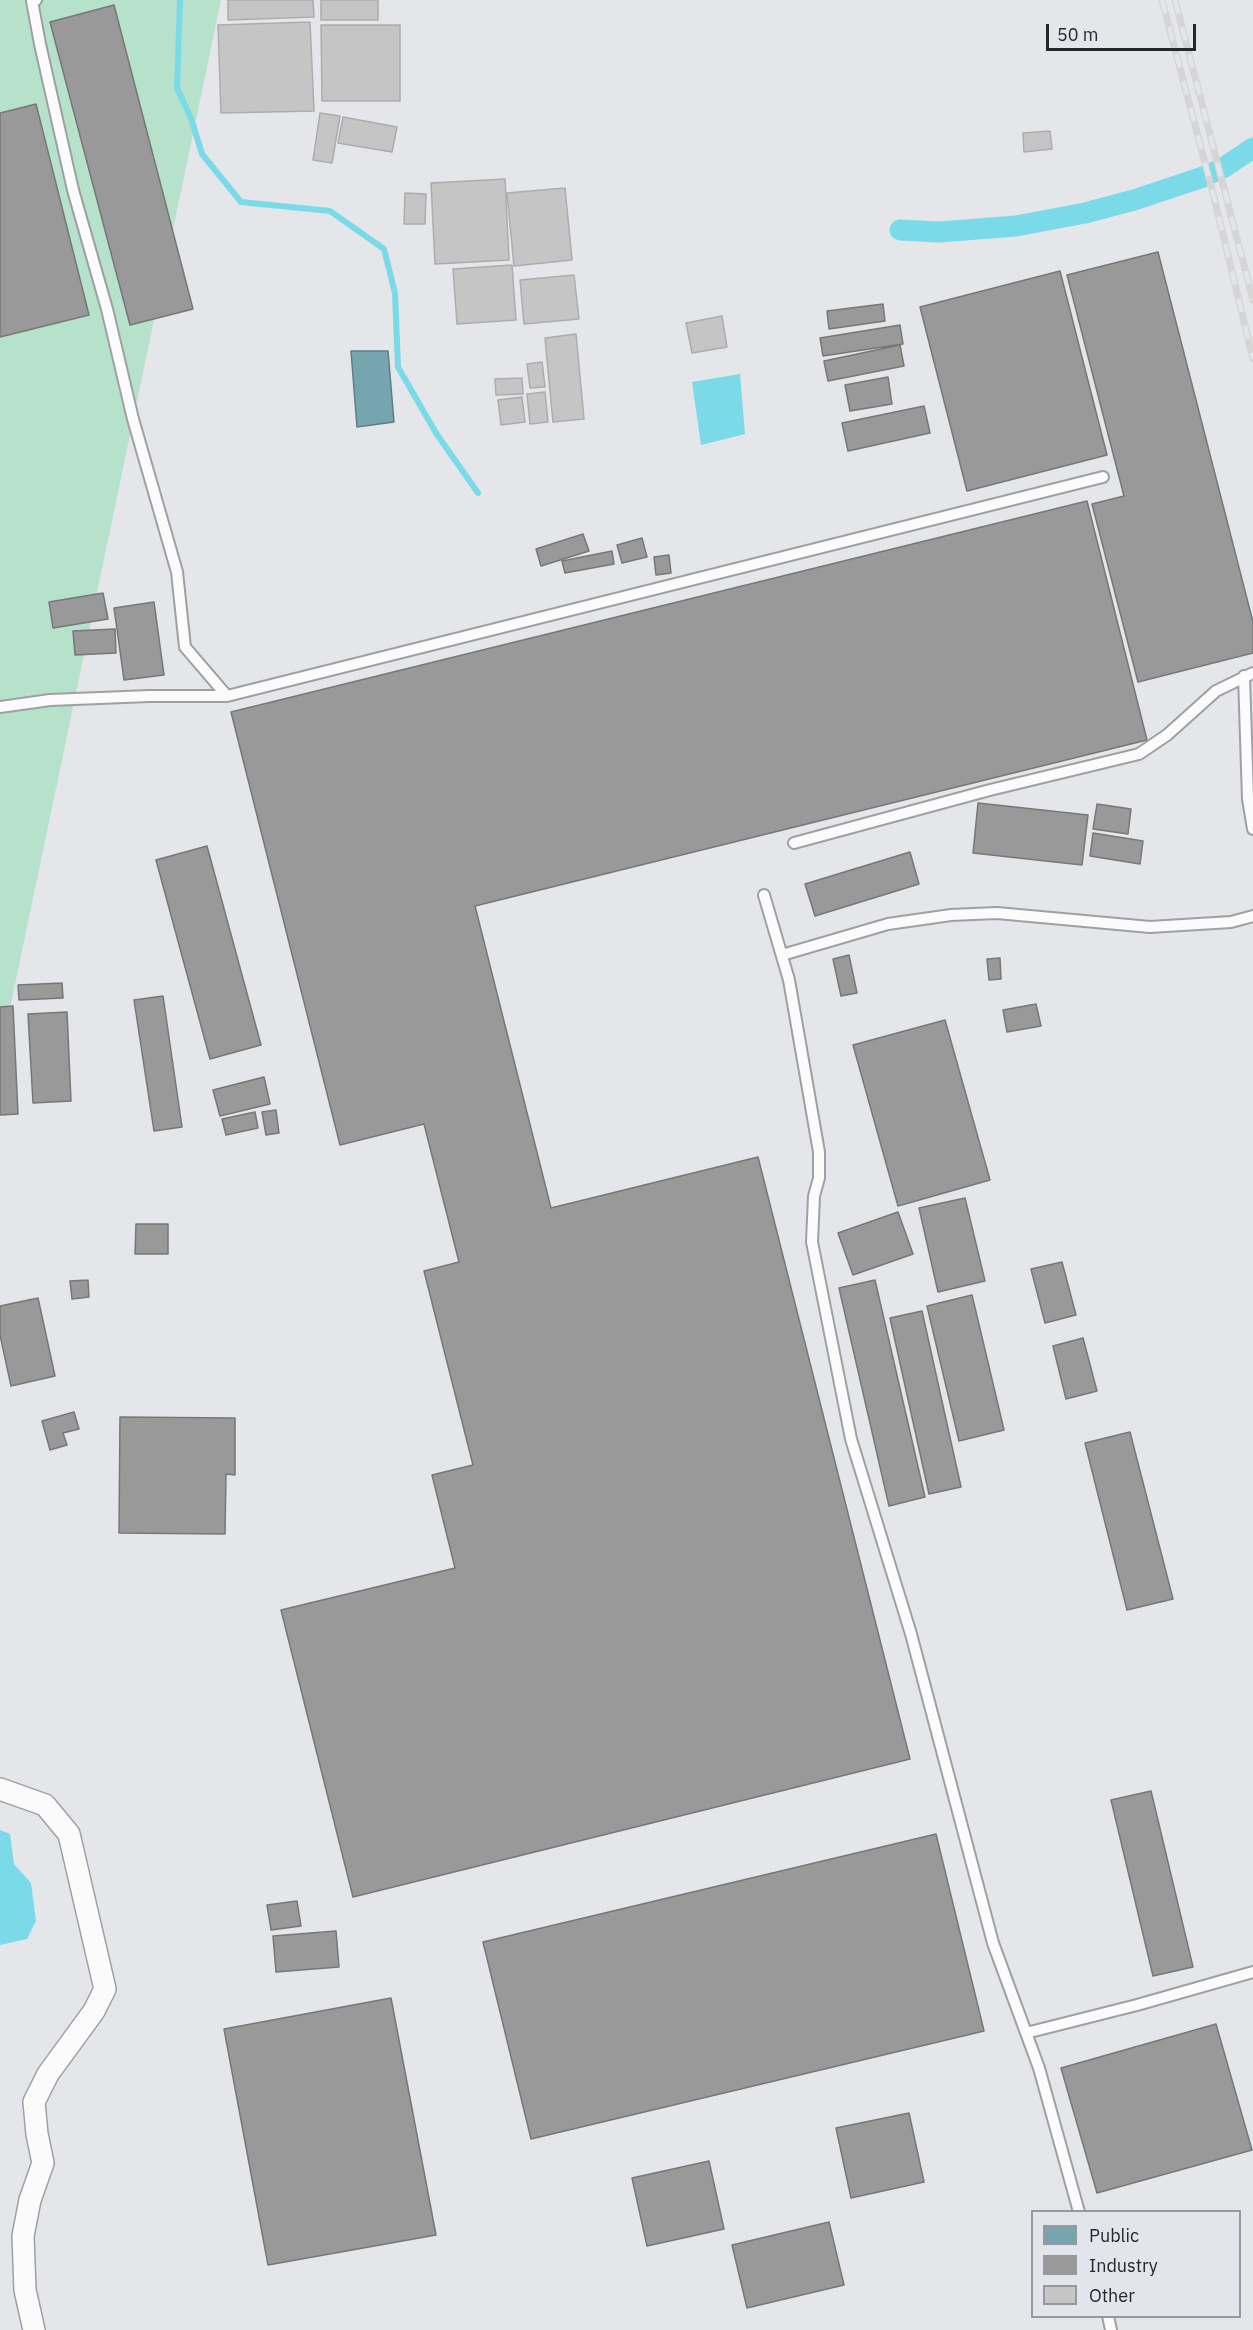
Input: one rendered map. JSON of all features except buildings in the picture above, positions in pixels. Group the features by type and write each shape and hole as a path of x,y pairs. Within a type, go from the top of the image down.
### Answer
{"street":[{"path":"0,1789 45,1805 69,1834 105,1989 94,2011 48,2074 34,2102 37,2134 44,2163 30,2200 23,2236 25,2290 34,2330"}],"lane":[{"path":"36,0 32,1 40,44 73,190 177,572 185,647 227,696"},
{"path":"0,707 50,700 227,696 1103,477"},
{"path":"794,843 990,790 1139,754 1167,735 1216,691 1249,674 1248,799 1253,830"},
{"path":"764,895 789,980 819,1152 819,1178 813,1196 812,1242 851,1439 910,1634 993,1943 1039,2068 1079,2210"},
{"path":"782,955 888,924 951,915 997,914 1150,927 1231,922 1253,916"},
{"path":"1026,2033 1253,1972"}],"green space":[{"path":"0,0 221,0 0,1056"}],"water":[{"path":"740,374 745,434 701,445 692,382"},
{"path":"0,1830 10,1834 14,1864 31,1883 36,1921 27,1939 0,1945"}],"waterway":[{"path":"180,0 177,88 191,118 202,154 241,202 330,211 384,249 395,293 398,367 436,433 478,493"},
{"path":"900,230 939,232 1016,226 1085,213 1134,200 1203,177 1223,168 1253,148"}],"railway":[{"path":"1162,0 1214,197 1253,359"},
{"path":"1175,0 1253,300"}]}
